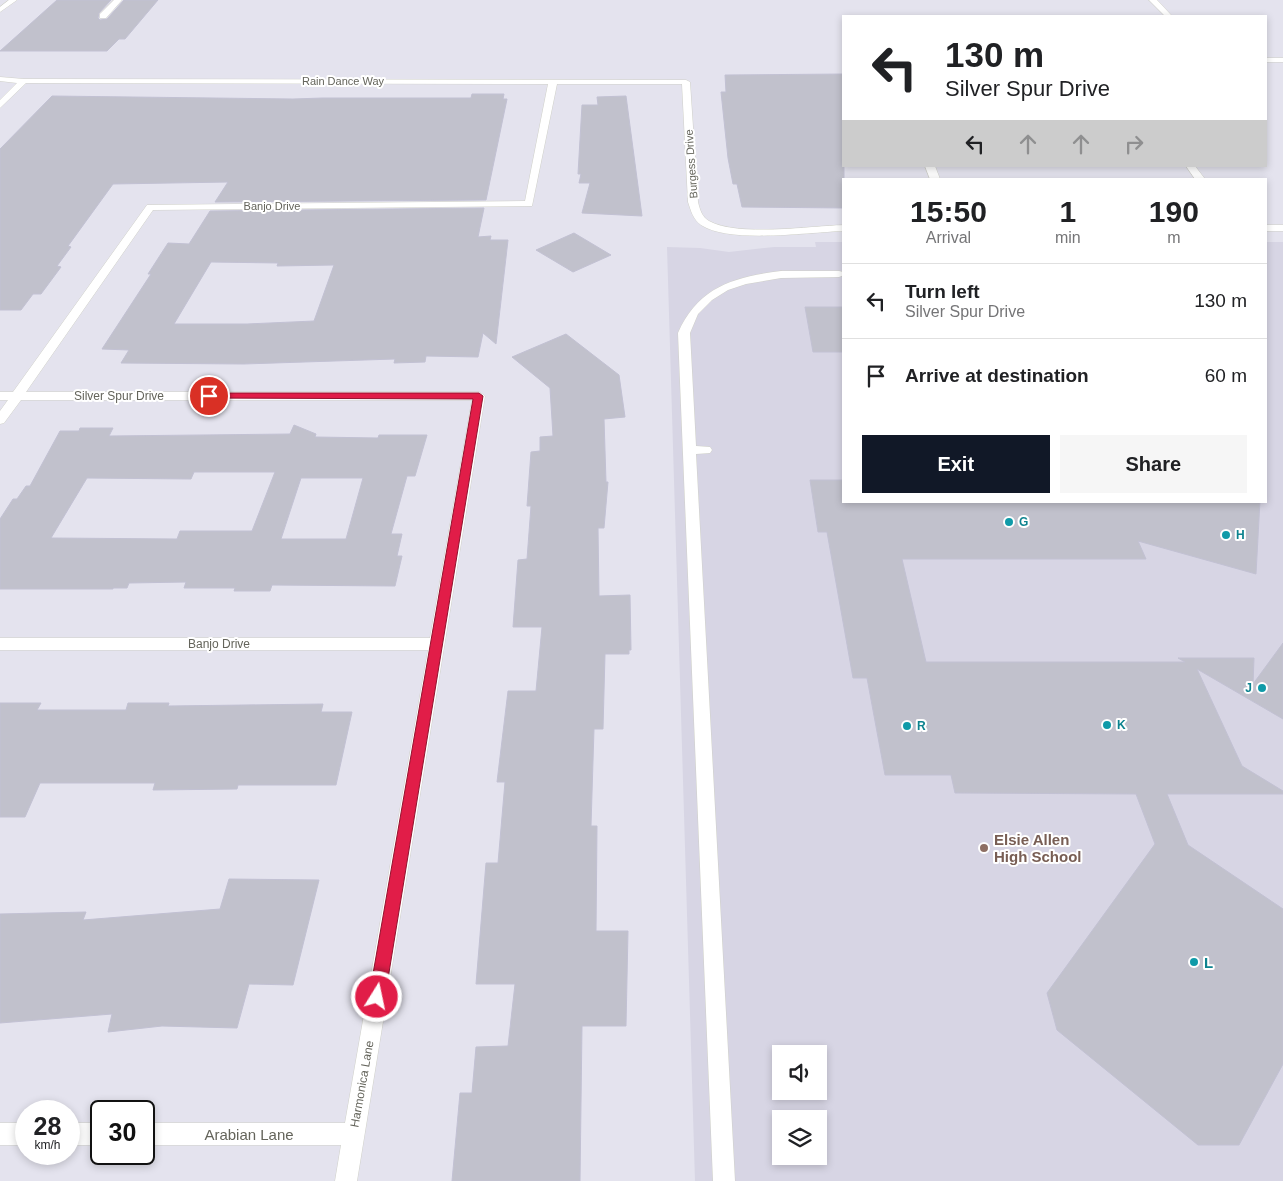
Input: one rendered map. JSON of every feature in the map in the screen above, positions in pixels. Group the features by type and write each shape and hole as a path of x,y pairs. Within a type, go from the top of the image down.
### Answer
{"street":[{"path":"0,10 13,0"},
{"path":"103,16 118,0"},
{"path":"1153,0 1168,15"},
{"path":"1267,60 1283,60"},
{"name":"Rain Dance Way","path":"0,79 24,81 686,82"},
{"path":"0,105 24,81"},
{"name":"Banjo Drive","path":"0,420 150,207 529,204 553,82"},
{"name":"Burgess Drive","path":"686,82 696,215 709,225 728,230 842,228"},
{"path":"1191,167 1199,178"},
{"path":"1267,228 1283,228"},
{"path":"724,1181 684,333 693,314 708,298 727,287 749,279 799,274 839,274"},
{"name":"Silver Spur Drive","path":"0,396 479,396"},
{"name":"Harmonica Lane","path":"346,1181 479,396"},
{"path":"689,450 705,450"},
{"name":"Banjo Drive","path":"0,644 438,644"},
{"path":"0,1134 15,1134"},
{"name":"Arabian Lane","path":"155,1134 354,1134"}],"shaded area":[{"name":"Elsie Allen High School","path":"815,242 842,242 842,503 1267,503 1267,242 1283,242 1283,1181 695,1181 667,247 700,248 729,252 774,247 816,247"}],"building":[{"path":"57,0 111,0 99,13 98,18 100,20 107,19 124,0 158,0 125,39 119,39 107,51 0,51"},
{"path":"842,74 842,167 844,167 844,178 842,178 842,208 742,207 737,184 733,184 728,158 721,92 726,92 725,75"},
{"path":"472,94 504,94 503,99 507,99 486,200 215,202 228,182 113,184 68,246 71,247 57,266 61,267 41,294 33,294 21,310 0,310 0,149 52,96 293,99 471,98"},
{"path":"626,96 642,216 582,213 590,183 579,183 581,174 578,174 582,105 598,105 597,97"},
{"path":"484,208 478,237 491,236 490,240 508,240 496,344 483,333 478,357 426,356 425,362 394,363 395,359 244,364 121,363 129,350 102,349 151,274 148,274 168,243 189,244 210,211","holes":["211,262 278,263 277,266 334,265 314,321 247,324 174,324"]},
{"path":"574,233 611,255 573,272 536,250"},
{"path":"805,307 842,307 842,352 813,352"},
{"path":"566,334 619,375 625,417 604,419 606,482 608,482 604,528 598,528 599,596 630,595 631,650 629,650 629,654 605,654 603,729 594,729 591,826 597,826 596,931 628,931 626,1026 582,1026 580,1181 452,1181 460,1093 472,1093 476,1047 508,1046 515,984 476,984 486,863 498,863 505,782 497,782 508,691 536,691 542,627 513,627 518,560 527,559 531,506 527,506 531,452 540,451 540,437 553,436 550,388 512,357"},
{"path":"294,425 316,434 315,437 378,438 379,435 427,435 415,476 407,476 391,534 402,534 397,556 402,556 395,586 272,585 270,591 234,591 235,588 184,588 186,582 129,583 127,588 113,589 0,589 0,519 13,499 17,499 26,486 30,486 60,431 79,431 80,428 113,428 109,436 290,434","holes":["194,472 275,472 252,531 180,531 177,539 51,538 87,478 191,479","301,478 363,478 346,539 281,539"]},
{"path":"810,480 842,480 842,503 1260,503 1256,574 1138,541 1146,559 902,559 926,662 1185,662 1178,658 1254,658 1253,684 1283,643 1283,719 1197,669 1242,766 1283,791 1283,794 1167,794 1188,845 1283,909 1283,1064 1239,1145 1198,1145 1057,1030 1047,993 1155,844 1136,794 955,793 951,775 885,775 867,678 853,678 827,532 818,532"},
{"path":"0,703 41,703 37,710 126,710 128,703 169,703 168,706 323,704 321,712 352,712 336,785 238,785 237,789 153,790 155,783 40,783 25,817 0,817"},
{"path":"229,879 319,880 293,985 249,984 237,1028 162,1026 108,1032 112,1014 0,1023 0,914 86,912 83,920 220,909"}],"place":[{"name":"G","path":"1009,522"},
{"name":"H","path":"1226,535"},
{"name":"J","path":"1262,688"},
{"name":"K","path":"1107,725"},
{"name":"R","path":"907,726"},
{"name":"Elsie Allen High School","path":"984,848"},
{"name":"L","path":"1194,962"}],"route":[{"path":"209,396 479,396 377,997"}]}
